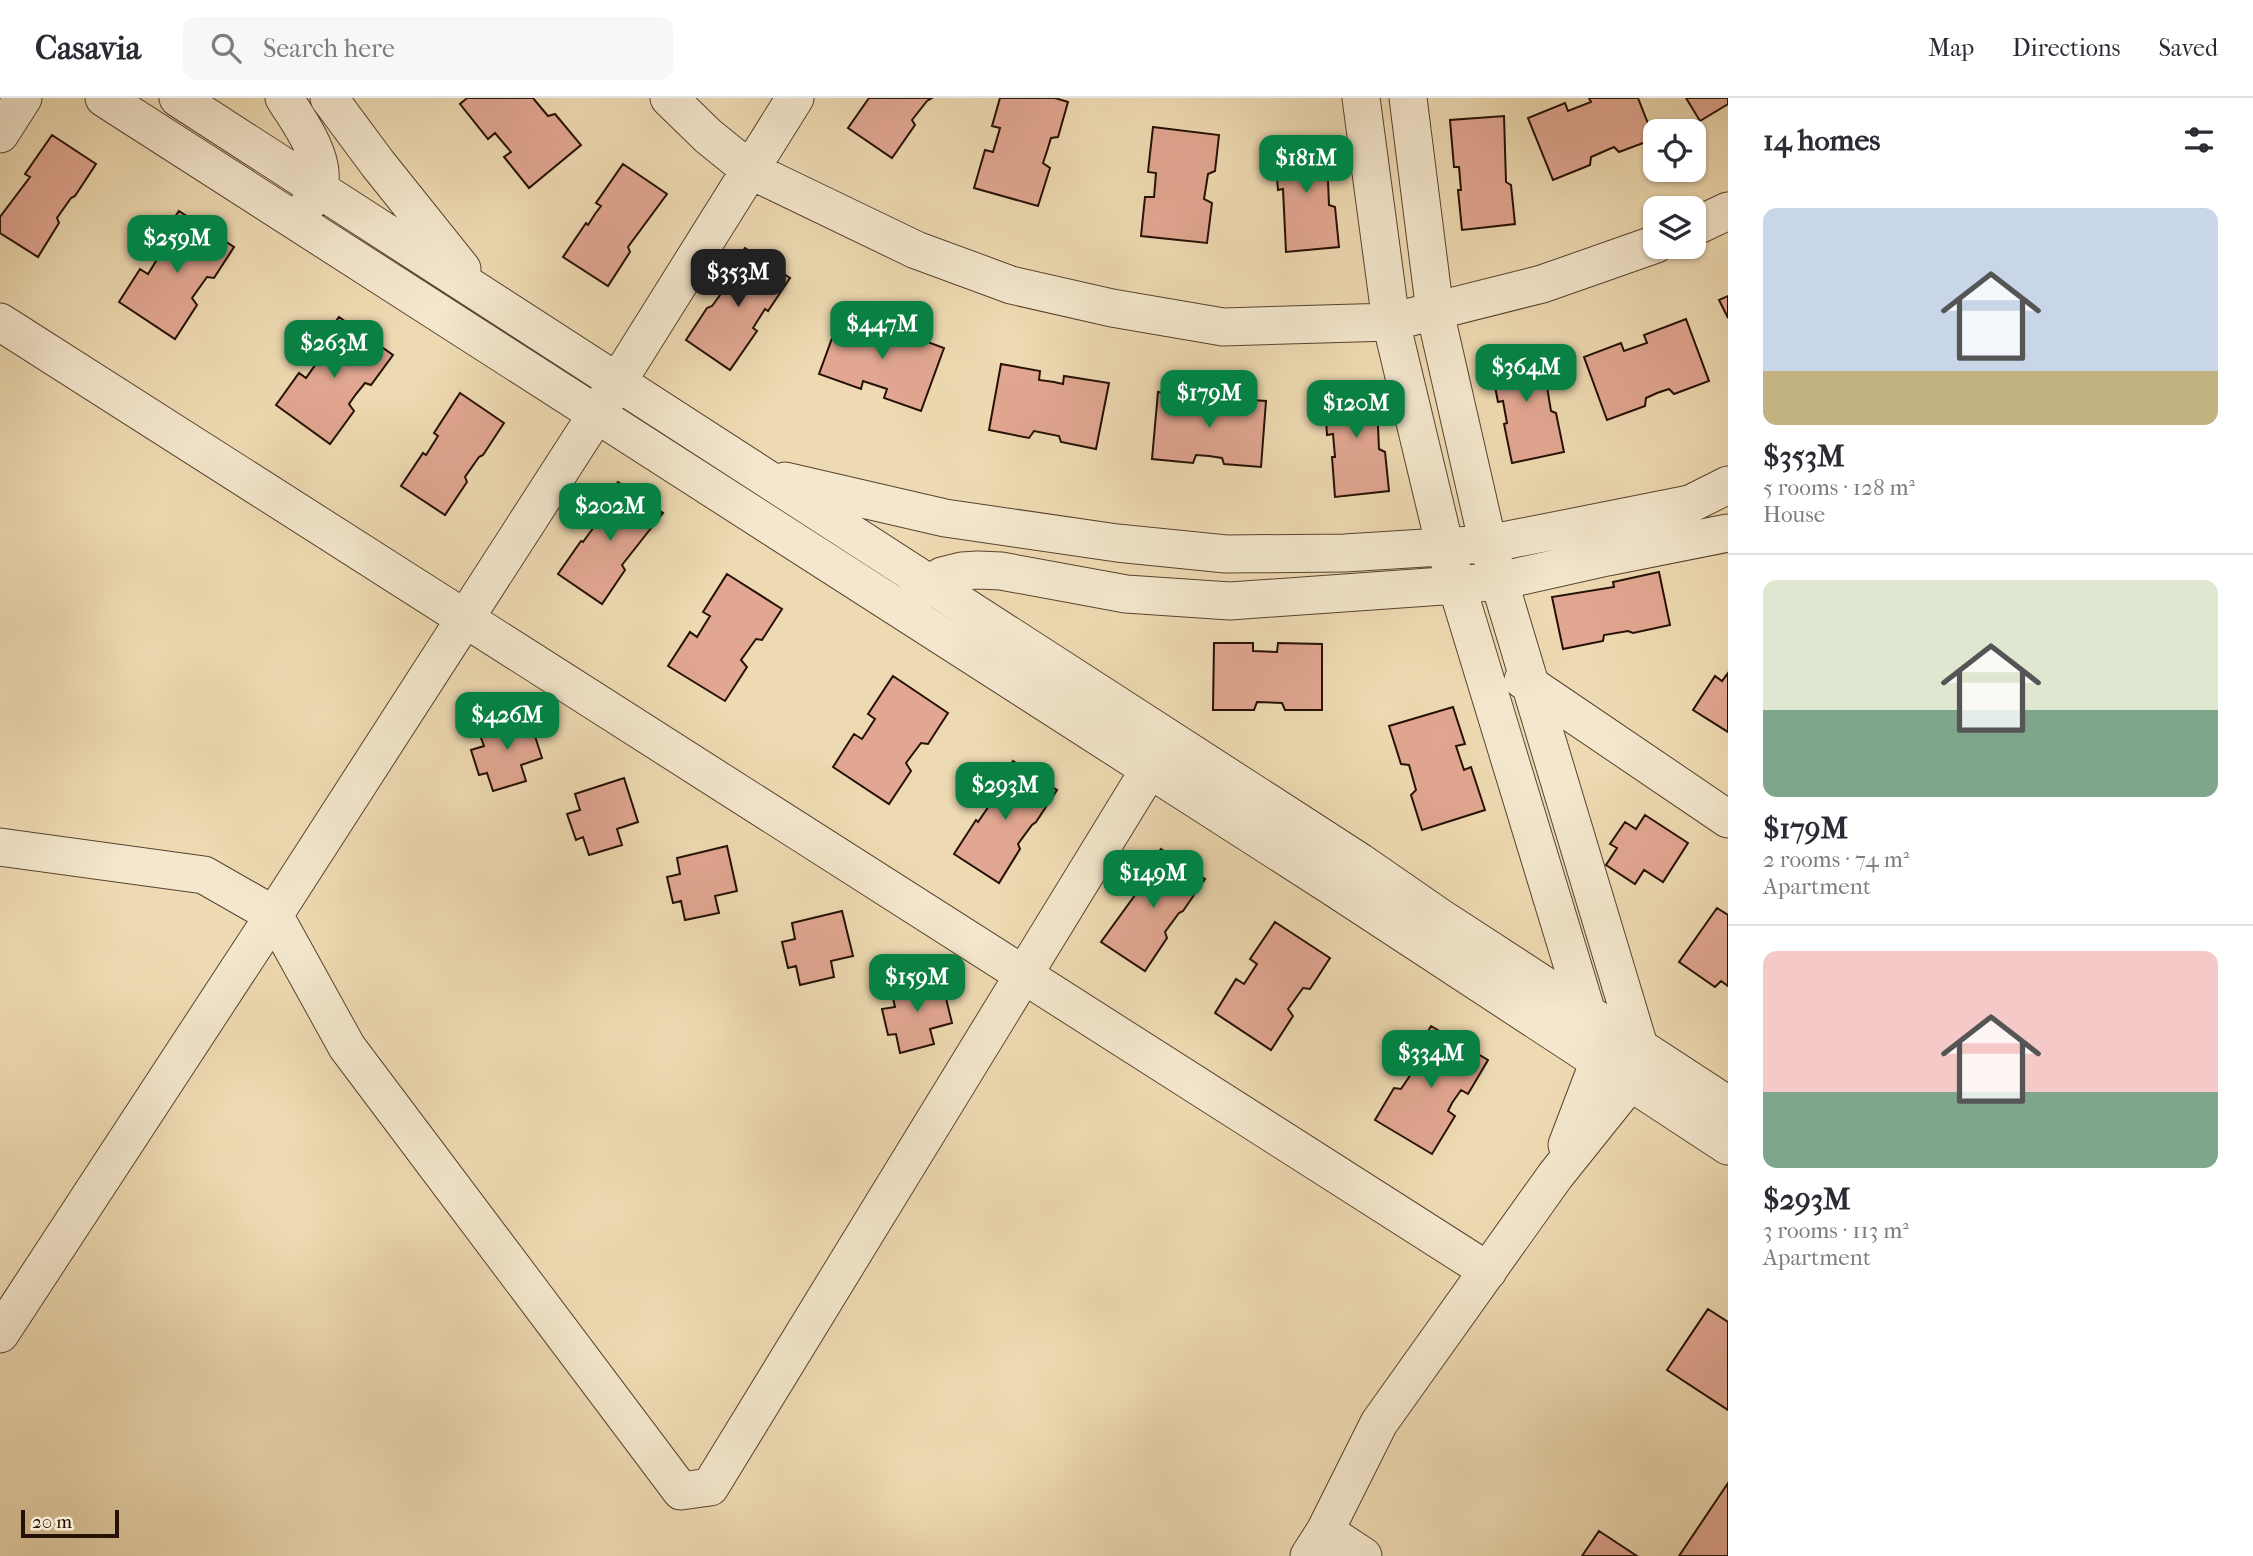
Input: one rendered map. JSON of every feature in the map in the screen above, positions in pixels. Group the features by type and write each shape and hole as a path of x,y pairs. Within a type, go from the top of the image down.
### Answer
{"street":[{"path":"0,134 23,98"},
{"path":"104,98 1150,770 1728,1146"},
{"path":"178,98 1360,862 1728,1105"},
{"path":"284,98 306,132 321,177 298,222"},
{"path":"329,98 378,164 483,294"},
{"path":"669,98 708,136 750,170 916,250 1011,285 1112,308 1223,327 1391,322 1542,284 1643,249"},
{"path":"0,1334 274,915 618,380 795,98"},
{"path":"1361,98 1391,322 1444,547 1477,648 1599,1061 1555,1176"},
{"path":"1363,1556 1317,1543 1379,1423 1555,1176 1631,1081 1639,1046 1488,544 1434,312 1408,98"},
{"path":"1706,221 1728,211"},
{"path":"0,322 1488,1271"},
{"path":"766,477 945,517 1117,543 1226,554 1345,553 1488,544 1690,504 1728,485"},
{"path":"1690,504 1728,532"},
{"path":"902,610 928,584 962,571 1001,570 1126,594 1230,601 1499,582 1728,532"},
{"path":"1477,648 1728,819"},
{"path":"0,847 204,876 274,915 347,1047 681,1491 710,1488 1168,739"}],"building":[{"path":"467,98 533,98 548,116 555,114 581,145 529,188 504,157 511,152 495,133 488,139 460,104"},
{"path":"869,98 932,98 912,120 915,125 892,158 848,128"},
{"path":"1000,98 1055,98 1068,102 1058,137 1051,138 1043,163 1050,168 1038,206 974,188 985,150 993,152 1000,128 992,126"},
{"path":"1589,98 1638,98 1646,119 1643,119 1643,143 1619,152 1614,147 1591,157 1590,165 1553,180 1528,118 1565,103 1568,111 1591,102"},
{"path":"1686,98 1728,98 1728,104 1699,119"},
{"path":"1504,116 1506,182 1511,185 1515,224 1462,230 1459,167 1454,167 1450,120"},
{"path":"1153,127 1219,135 1215,171 1208,174 1204,199 1212,203 1207,243 1141,236 1145,197 1154,197 1156,173 1148,172"},
{"path":"52,135 96,164 57,218 59,223 38,257 0,233 0,217 30,177 25,174"},
{"path":"1327,138 1331,176 1328,181 1329,205 1335,207 1339,247 1286,252 1283,189 1278,190 1274,143"},
{"path":"623,164 667,194 628,247 630,252 608,286 563,257 601,206 596,203"},
{"path":"179,211 234,247 214,278 207,277 192,298 197,305 175,339 119,302 140,269 148,274 161,253 154,248"},
{"path":"745,248 790,278 768,311 765,309 753,328 757,331 730,370 686,340 707,308 712,306 726,287 724,281"},
{"path":"1728,296 1728,318 1719,300"},
{"path":"842,311 876,324 876,331 900,340 906,334 944,348 921,411 884,398 887,389 863,381 861,389 819,374"},
{"path":"339,317 393,355 371,385 365,383 356,394 349,404 354,411 330,444 276,405 299,373 306,378 320,358 313,353"},
{"path":"1686,319 1709,381 1674,394 1669,389 1657,393 1646,398 1645,406 1607,420 1584,357 1621,343 1624,351 1647,343 1644,335"},
{"path":"1542,345 1551,411 1556,413 1564,452 1512,463 1504,424 1507,423 1503,401 1498,402 1489,356"},
{"path":"1001,364 1040,371 1039,380 1063,384 1064,376 1109,383 1096,449 1061,442 1059,436 1034,431 1029,438 989,430"},
{"path":"1377,383 1381,421 1378,426 1379,449 1385,452 1389,491 1335,497 1333,434 1327,435 1324,388"},
{"path":"1158,392 1197,396 1197,404 1221,406 1222,398 1266,401 1261,467 1224,464 1222,458 1196,455 1193,463 1152,459"},
{"path":"460,393 504,423 465,477 467,482 445,515 401,486 423,453 426,455 438,436 434,433"},
{"path":"618,482 663,513 622,565 625,570 602,604 558,574 596,524 592,521"},
{"path":"1659,572 1670,625 1633,633 1628,631 1604,635 1603,641 1563,649 1552,597 1614,587 1613,582"},
{"path":"727,574 782,609 762,640 756,639 741,660 747,667 725,701 668,666 690,632 697,637 710,616 703,612"},
{"path":"1214,643 1253,643 1253,651 1277,652 1278,643 1322,644 1322,710 1285,710 1282,703 1257,702 1254,710 1213,710"},
{"path":"1728,673 1728,732 1693,710 1715,676 1722,681"},
{"path":"893,676 948,713 928,744 921,743 906,763 911,771 889,804 833,767 854,734 862,739 875,719 868,714"},
{"path":"1453,707 1465,744 1456,746 1464,770 1471,767 1485,810 1422,830 1411,795 1416,790 1409,765 1401,764 1389,726"},
{"path":"528,714 542,758 521,765 526,781 493,791 487,773 479,775 471,750 484,746 478,730"},
{"path":"1013,761 1057,790 1018,844 1020,849 999,883 954,854 976,820 978,822 991,803 987,800"},
{"path":"624,778 638,822 617,829 622,845 589,855 583,837 576,840 567,814 580,810 575,794"},
{"path":"1645,815 1688,843 1663,882 1644,870 1635,884 1606,865 1617,848 1610,844 1625,822 1636,829"},
{"path":"727,846 737,891 715,896 719,913 685,920 681,901 673,903 667,877 680,874 677,858"},
{"path":"1161,849 1205,879 1165,932 1167,938 1145,971 1101,942 1138,891 1134,888"},
{"path":"1717,908 1728,915 1728,986 1721,981 1715,987 1679,962"},
{"path":"842,911 853,956 831,961 834,977 800,985 796,966 788,968 782,942 795,939 792,923"},
{"path":"1275,922 1330,958 1310,989 1303,988 1288,1009 1293,1016 1271,1050 1215,1013 1236,979 1244,984 1257,964 1250,959"},
{"path":"941,978 952,1023 930,1029 934,1044 900,1053 896,1034 888,1035 882,1009 895,1007 891,990"},
{"path":"1431,1026 1488,1060 1468,1094 1461,1090 1452,1103 1448,1111 1455,1116 1432,1154 1375,1120 1394,1088 1401,1089 1415,1068 1410,1061"},
{"path":"1708,1309 1728,1322 1728,1410 1667,1370"},
{"path":"1728,1483 1728,1556 1679,1556"},
{"path":"1599,1531 1637,1556 1582,1556"}]}
